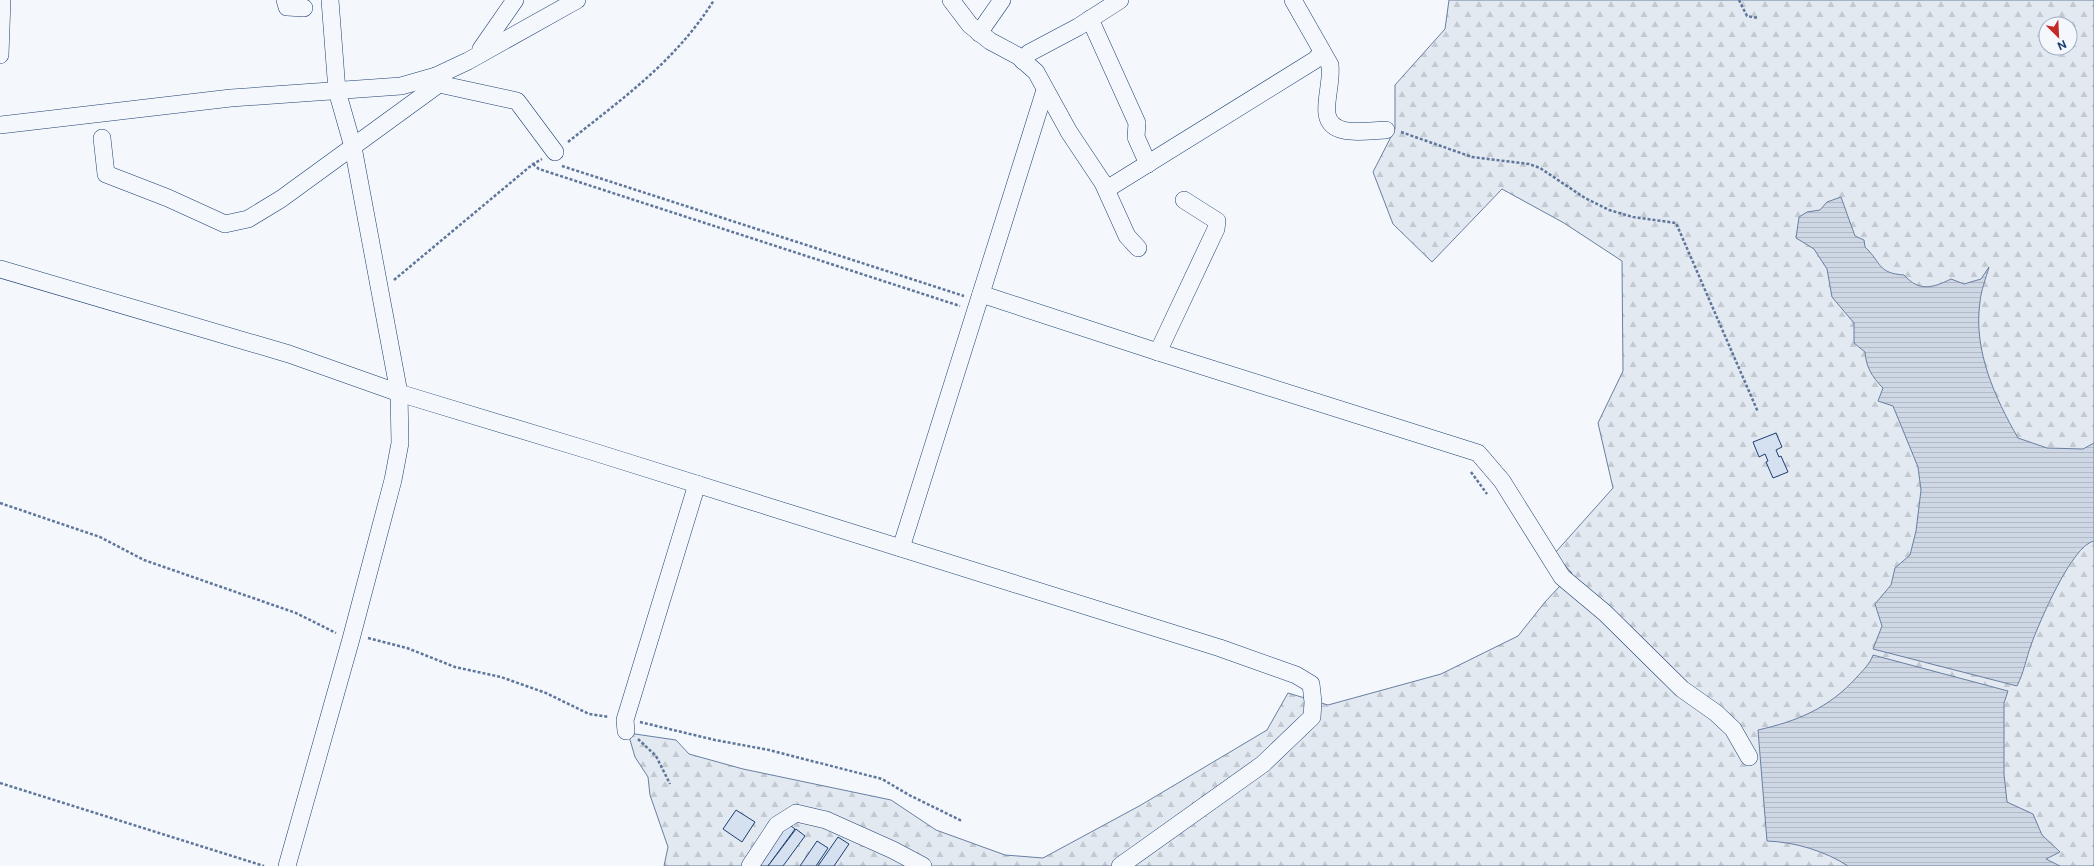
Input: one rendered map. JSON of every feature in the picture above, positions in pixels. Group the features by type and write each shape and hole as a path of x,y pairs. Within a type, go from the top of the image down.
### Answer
{"street":[{"path":"0,55 2,0"},
{"path":"285,0 287,7 304,8"},
{"path":"287,866 351,639 393,480 400,443 399,393 353,147 337,91 330,0"},
{"path":"482,53 481,49 515,0"},
{"path":"102,138 106,174 168,198 225,224 248,219 281,199 353,147 437,80 577,0"},
{"path":"952,0 970,25 1023,61 1036,72 1044,90 1068,132 1107,190 1127,236 1138,248"},
{"path":"979,32 1002,0"},
{"path":"1023,61 1029,54 1120,0"},
{"path":"1293,0 1330,65 1332,75 1327,114 1333,126 1341,130 1386,130"},
{"path":"1090,19 1137,123 1136,137 1148,164"},
{"path":"1107,190 1315,60 1322,52"},
{"path":"0,125 231,98 401,86 437,80 517,101 555,158"},
{"path":"900,548 1044,90"},
{"path":"1158,352 1216,229 1217,221 1184,200"},
{"path":"0,269 288,354 399,393 697,484 1220,648 1296,675 1311,684 1313,702 1312,717 1263,764 1120,866"},
{"path":"978,302 1158,352 1478,454 1502,481 1562,577 1605,613 1682,689 1733,729 1748,757"},
{"path":"626,725 697,484"},
{"path":"750,866 777,825 796,813 826,820 893,850 923,866"}],"path":[{"path":"1739,0 1747,16 1758,18"},
{"path":"1386,130 1407,133 1472,158 1529,164 1540,168 1585,198 1609,210 1633,217 1676,223 1758,412"},
{"path":"555,158 978,302"},
{"path":"0,503 100,537 144,560 296,613 351,639 362,637 407,648 456,667 501,677 546,693 589,714 626,725 671,728 715,740 770,750 882,778 909,795 962,821"},
{"path":"626,725 656,756 670,784"},
{"path":"0,784 264,866"}],"green space":[{"path":"1449,0 2094,0 2094,866 664,866 668,847 650,795 648,777 635,757 628,733 676,740 689,754 743,769 891,800 936,830 1005,855 1043,858 1141,805 1267,730 1288,693 1328,705 1441,674 1518,636 1545,602 1572,573 1554,554 1613,488 1598,423 1623,371 1622,261 1564,223 1502,189 1432,262 1393,224 1373,172 1395,129 1395,85 1445,29"}],"shaded area":[{"path":"1841,197 1855,236 1864,240 1865,247 1881,266 1889,272 1904,275 1915,284 1926,287 1938,285 1951,279 1964,284 1981,279 1989,267 1982,289 1979,320 1980,338 1988,373 2009,423 2018,438 2047,448 2083,449 2094,443 2094,541 2085,546 2076,556 2057,586 2035,634 2017,686 1873,649 1882,626 1875,604 1891,585 1895,568 1910,555 1916,531 1921,490 1918,467 1893,406 1878,401 1883,388 1870,372 1865,352 1854,343 1854,323 1832,297 1827,269 1814,249 1796,238 1799,217 1807,212 1820,210 1827,202"},
{"path":"1873,655 2008,691 2004,703 2004,774 2007,802 2033,814 2042,835 2060,852 2046,859 2060,866 1848,866 1830,856 1809,848 1788,843 1767,841 1758,730 1800,717 1824,705 1846,688 1857,677 1868,664"}],"building":[{"path":"1776,433 1782,447 1776,450 1779,457 1781,456 1788,472 1773,478 1766,462 1768,461 1765,454 1759,457 1753,442"},
{"path":"736,810 755,822 742,842 723,829"},
{"path":"786,822 795,829 768,866 753,866"},
{"path":"796,829 805,836 783,866 768,866"},
{"path":"838,837 849,844 834,866 818,866"},
{"path":"817,841 828,848 816,866 800,866"}]}
